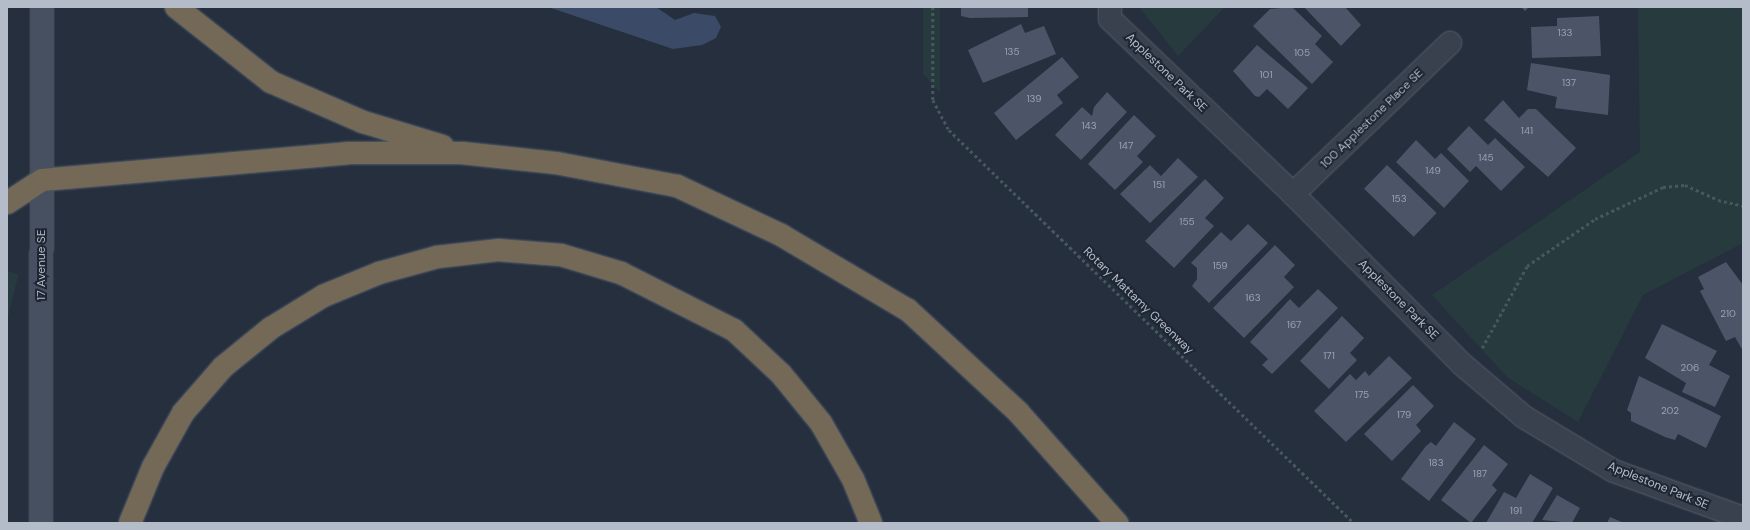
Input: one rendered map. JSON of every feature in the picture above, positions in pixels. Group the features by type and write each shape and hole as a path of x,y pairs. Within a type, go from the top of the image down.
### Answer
{"highway":[{"path":"176,7 271,82 363,122 462,153"},
{"path":"7,203 42,180 348,153 462,153 556,163 677,186 781,235 908,310 1018,412 1118,523"},
{"path":"130,523 152,467 183,413 223,367 271,328 324,296 379,273 437,257 498,250 561,255 621,273 734,330 781,374 821,423 853,479 871,523"}],"main road":[{"name":"17 Avenue SE","path":"41,523 42,7"}],"street":[{"name":"Applestone Park SE","path":"1110,7 1110,19 1293,194 1463,365 1524,417 1614,471 1743,518"},
{"name":"100 Applestone Place SE","path":"1293,194 1450,43"}],"path":[{"name":"Rotary Mattamy Greenway","path":"933,7 933,100 949,130 1354,523"},
{"path":"1463,365 1484,345 1527,266 1595,219 1663,187 1685,184 1743,206"}],"green space":[{"path":"923,7 940,7 940,93 923,74"},
{"path":"1139,7 1225,7 1178,56"},
{"path":"1638,7 1743,7 1743,243 1643,295 1578,422 1507,377 1432,295 1640,152"},
{"path":"7,271 19,274 7,321"}],"water":[{"path":"548,7 656,7 675,20 694,13 715,16 721,27 716,38 702,45 673,49"}],"building":[{"path":"961,7 1028,7 1028,17 970,18 961,16"},
{"path":"1292,7 1322,36 1315,44 1333,62 1312,84 1253,26 1270,9"},
{"path":"1304,7 1345,7 1361,25 1341,46"},
{"path":"1521,7 1529,7 1525,11"},
{"path":"1599,16 1601,56 1532,58 1531,27 1557,26 1557,18"},
{"path":"1021,24 1025,33 1044,26 1056,54 983,83 968,50"},
{"path":"1257,45 1308,88 1288,109 1267,89 1259,97 1255,96 1233,71"},
{"path":"1062,57 1079,77 1057,95 1063,103 1016,140 994,113"},
{"path":"1531,63 1610,75 1608,115 1555,108 1557,97 1527,90"},
{"path":"1107,92 1127,112 1081,160 1055,135 1082,107 1092,116 1094,107"},
{"path":"1503,100 1519,118 1528,109 1536,109 1576,148 1548,177 1484,120"},
{"path":"1134,115 1156,136 1137,156 1143,162 1115,190 1088,164"},
{"path":"1469,126 1488,145 1495,138 1525,167 1501,191 1476,166 1470,172 1447,149"},
{"path":"1416,140 1435,159 1441,153 1469,181 1444,208 1396,162"},
{"path":"1178,158 1198,177 1150,223 1120,194 1150,165 1161,176"},
{"path":"1387,165 1437,213 1414,237 1364,189"},
{"path":"1205,179 1224,198 1205,218 1214,226 1174,268 1145,241"},
{"path":"1248,224 1268,243 1209,303 1192,286 1197,279 1197,268 1191,263 1221,232 1231,241"},
{"path":"1275,245 1295,265 1284,277 1294,287 1244,338 1213,308"},
{"path":"1726,262 1743,285 1743,351 1735,337 1726,341 1700,291 1704,289 1698,277"},
{"path":"1318,289 1338,308 1272,374 1262,365 1268,359 1250,342 1290,299 1299,308"},
{"path":"1342,316 1364,338 1350,353 1357,360 1329,389 1300,361"},
{"path":"1662,324 1717,351 1709,365 1730,376 1715,407 1682,392 1686,383 1645,358"},
{"path":"1389,356 1412,378 1346,442 1314,411 1350,374 1356,380 1365,371 1369,376"},
{"path":"1639,376 1721,416 1706,448 1678,434 1675,440 1665,437 1631,421 1631,413 1627,410"},
{"path":"1413,385 1434,406 1416,425 1421,431 1392,461 1364,434"},
{"path":"1454,422 1476,439 1429,501 1401,479 1426,446 1431,442 1436,446"},
{"path":"1484,445 1508,464 1492,485 1497,490 1471,523 1441,500"},
{"path":"1530,474 1553,488 1532,523 1486,523 1504,492 1516,498"},
{"path":"1557,495 1580,508 1572,523 1542,520"},
{"path":"1610,517 1624,523 1607,523"}]}
